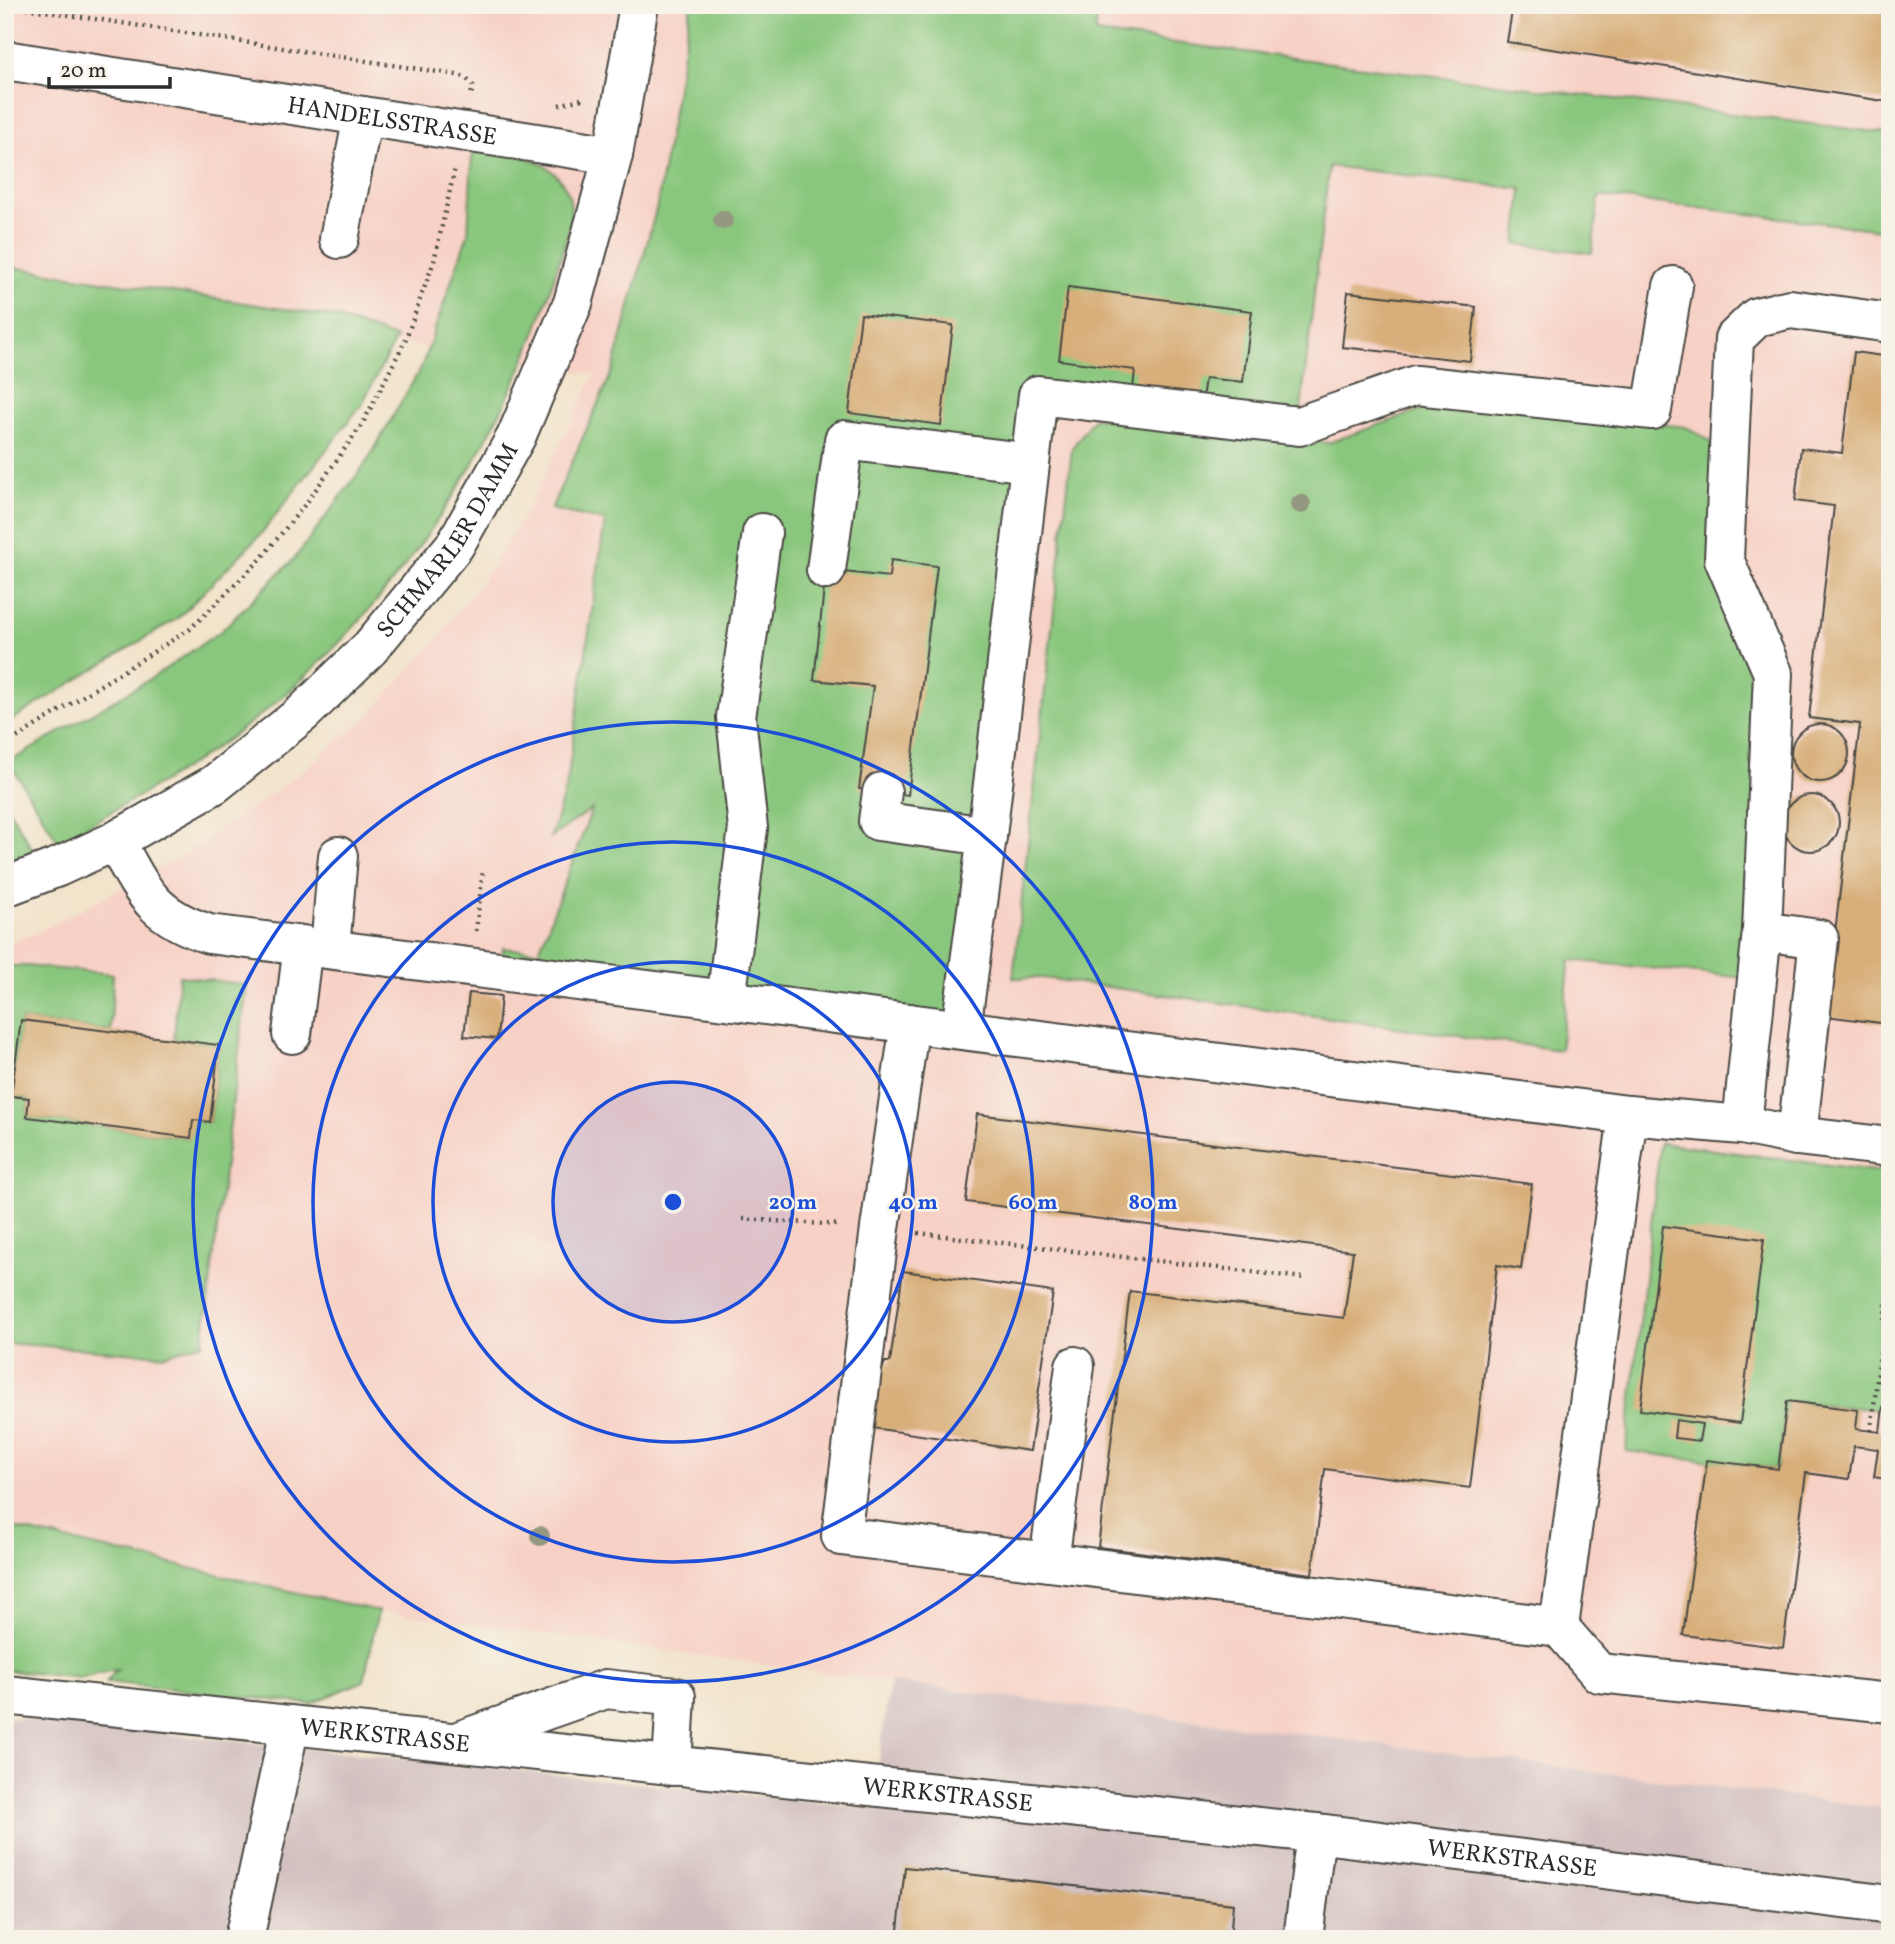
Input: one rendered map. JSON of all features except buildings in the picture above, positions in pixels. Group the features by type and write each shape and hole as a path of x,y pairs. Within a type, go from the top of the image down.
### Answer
{"street":[{"name":"SCHMARLER DAMM","path":"5,887 115,841 215,783 303,713 370,648 455,545 516,437 573,303 613,155 639,5"},
{"name":"HANDELSSTRASSE","path":"5,60 613,155"},
{"path":"339,239 363,116"},
{"path":"961,1029 987,836 1038,395 1300,426 1416,385 1653,410 1673,286"},
{"path":"1742,1125 1762,931 1773,673 1724,559 1734,339 1757,317 1790,309 1890,323"},
{"path":"826,570 844,440 1030,463"},
{"path":"726,1000 748,828 736,717 762,533"},
{"path":"882,792 878,821 987,836"},
{"path":"115,841 141,887 160,911 188,927 209,934 1628,1115 1742,1125 1797,1136 1890,1147"},
{"path":"292,1034 317,947 338,856"},
{"path":"1762,931 1819,939 1797,1136"},
{"path":"910,1023 880,1228 841,1536 1559,1627 1599,1673 1890,1703"},
{"path":"1559,1627 1628,1115"},
{"path":"1049,1562 1075,1366"},
{"path":"452,1743 606,1689 676,1697 672,1766"},
{"name":"WERKSTRASSE","path":"5,1695 1316,1833 1890,1905"},
{"path":"244,1939 290,1725"},
{"path":"1303,1939 1316,1833"}],"path":[{"path":"5,5 465,77 473,86 434,261 405,341 363,423 307,502 259,562 190,629 5,745"},
{"path":"553,106 581,99 589,89"},
{"path":"471,966 483,870"},
{"path":"743,1219 880,1228 1304,1278"},
{"path":"1871,1431 1890,1271"}],"shaded area":[{"path":"5,5 1890,5 1890,1809 890,1682 378,1611 5,1526 5,943 33,935 180,857 285,785 365,719 433,644 488,573 527,510 595,374 5,282"},
{"path":"890,1682 1890,1809 1890,1939 5,1939 5,1717 872,1808"}],"green space":[{"path":"691,5 1097,5 1096,33 1890,134 1890,231 1599,196 1592,253 1516,244 1522,189 1329,166 1299,426 1039,395 961,1029 502,970 503,948 539,951 592,809 551,837 567,783 605,521 551,509 613,370 657,206"},
{"path":"482,147 531,159 552,171 567,191 571,220 538,326 514,384 486,440 454,494 381,596 340,642 296,685 211,751 58,842 9,762 152,678 221,631 295,558 368,460 422,366 468,234 472,156"},
{"path":"5,266 335,317 396,338 362,404 261,534 178,618 5,724"},
{"path":"1446,401 1686,427 1719,446 1763,670 1745,978 1570,960 1560,1050 1043,978 1013,978 1072,448 1094,418 1328,443"},
{"path":"5,803 34,852 5,861"},
{"path":"5,966 113,974 111,1031 21,1020 11,1096 29,1098 27,1117 190,1138 193,1120 210,1122 219,1045 174,1039 179,976 247,985 203,1343 164,1355 5,1343"},
{"path":"1660,1143 1890,1173 1890,1411 1787,1401 1778,1469 1626,1451"},
{"path":"5,1526 378,1611 364,1681 310,1704 106,1682 118,1669 81,1678 5,1670"}]}
